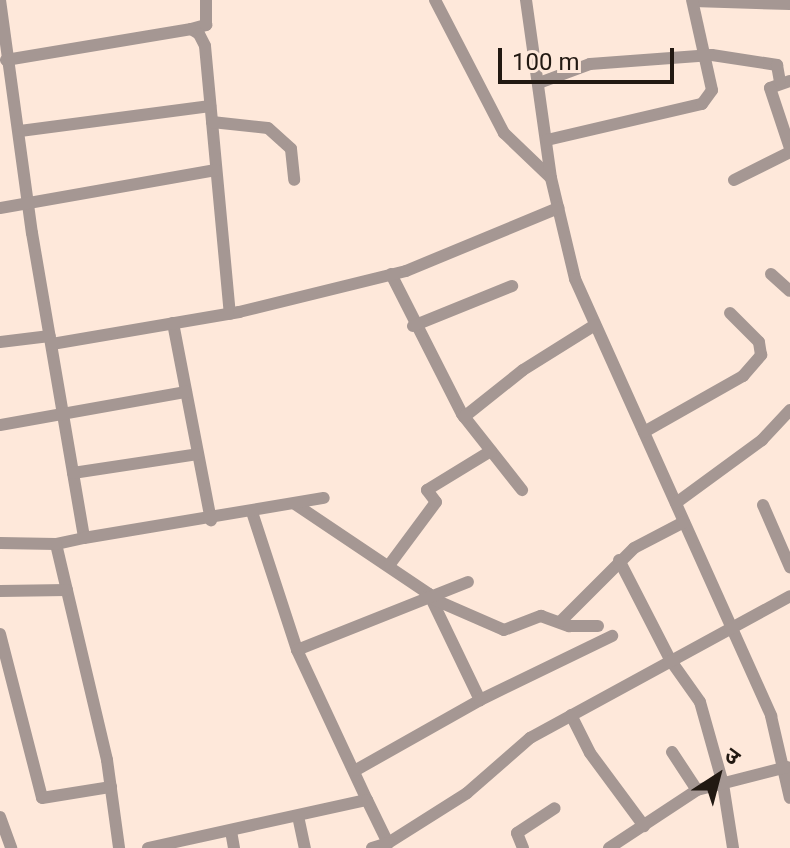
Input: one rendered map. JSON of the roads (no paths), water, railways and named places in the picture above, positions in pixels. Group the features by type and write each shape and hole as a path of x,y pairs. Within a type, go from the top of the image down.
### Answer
{"street":[{"path":"0,0 6,60 84,538"},
{"path":"6,60 206,25 206,0"},
{"path":"435,0 504,133 551,178"},
{"path":"526,0 551,178 575,279 771,716 787,767 790,798"},
{"path":"547,140 702,104 712,90 692,0 790,4"},
{"path":"191,29 205,46 230,314"},
{"path":"539,83 590,64 702,56 777,65 785,81 770,88 790,150 734,180"},
{"path":"20,131 210,106"},
{"path":"212,122 268,128 291,149 294,180"},
{"path":"0,208 29,206 216,170"},
{"path":"0,342 51,340 230,314 391,274 558,208"},
{"path":"391,274 413,326 464,417 522,490"},
{"path":"771,274 790,291"},
{"path":"413,326 512,286"},
{"path":"644,432 743,376 761,355 759,342 730,313"},
{"path":"173,323 211,520"},
{"path":"464,417 523,370 595,325"},
{"path":"0,425 186,392"},
{"path":"676,503 762,440 790,410"},
{"path":"390,564 436,502 427,490 491,451"},
{"path":"73,473 198,454"},
{"path":"0,543 56,544 211,520 324,498"},
{"path":"295,504 390,564 433,599 504,630 541,616 598,626"},
{"path":"763,505 790,567"},
{"path":"252,512 297,650 324,718 356,770 388,843"},
{"path":"561,621 619,560 684,522"},
{"path":"56,544 111,787 119,848"},
{"path":"619,560 671,661 700,702 723,784 733,848"},
{"path":"297,650 433,599 468,582"},
{"path":"0,591 67,590"},
{"path":"372,848 388,843 467,793 530,738 790,596"},
{"path":"433,599 443,630 480,700"},
{"path":"0,634 42,798 111,787"},
{"path":"356,770 480,700 612,636"},
{"path":"571,715 590,753 644,826"},
{"path":"672,752 697,790"},
{"path":"609,848 697,790 787,767"},
{"path":"148,848 367,800"},
{"path":"523,848 517,833 555,808"},
{"path":"298,816 305,848"},
{"path":"0,817 11,848"},
{"path":"231,831 234,848"}]}
